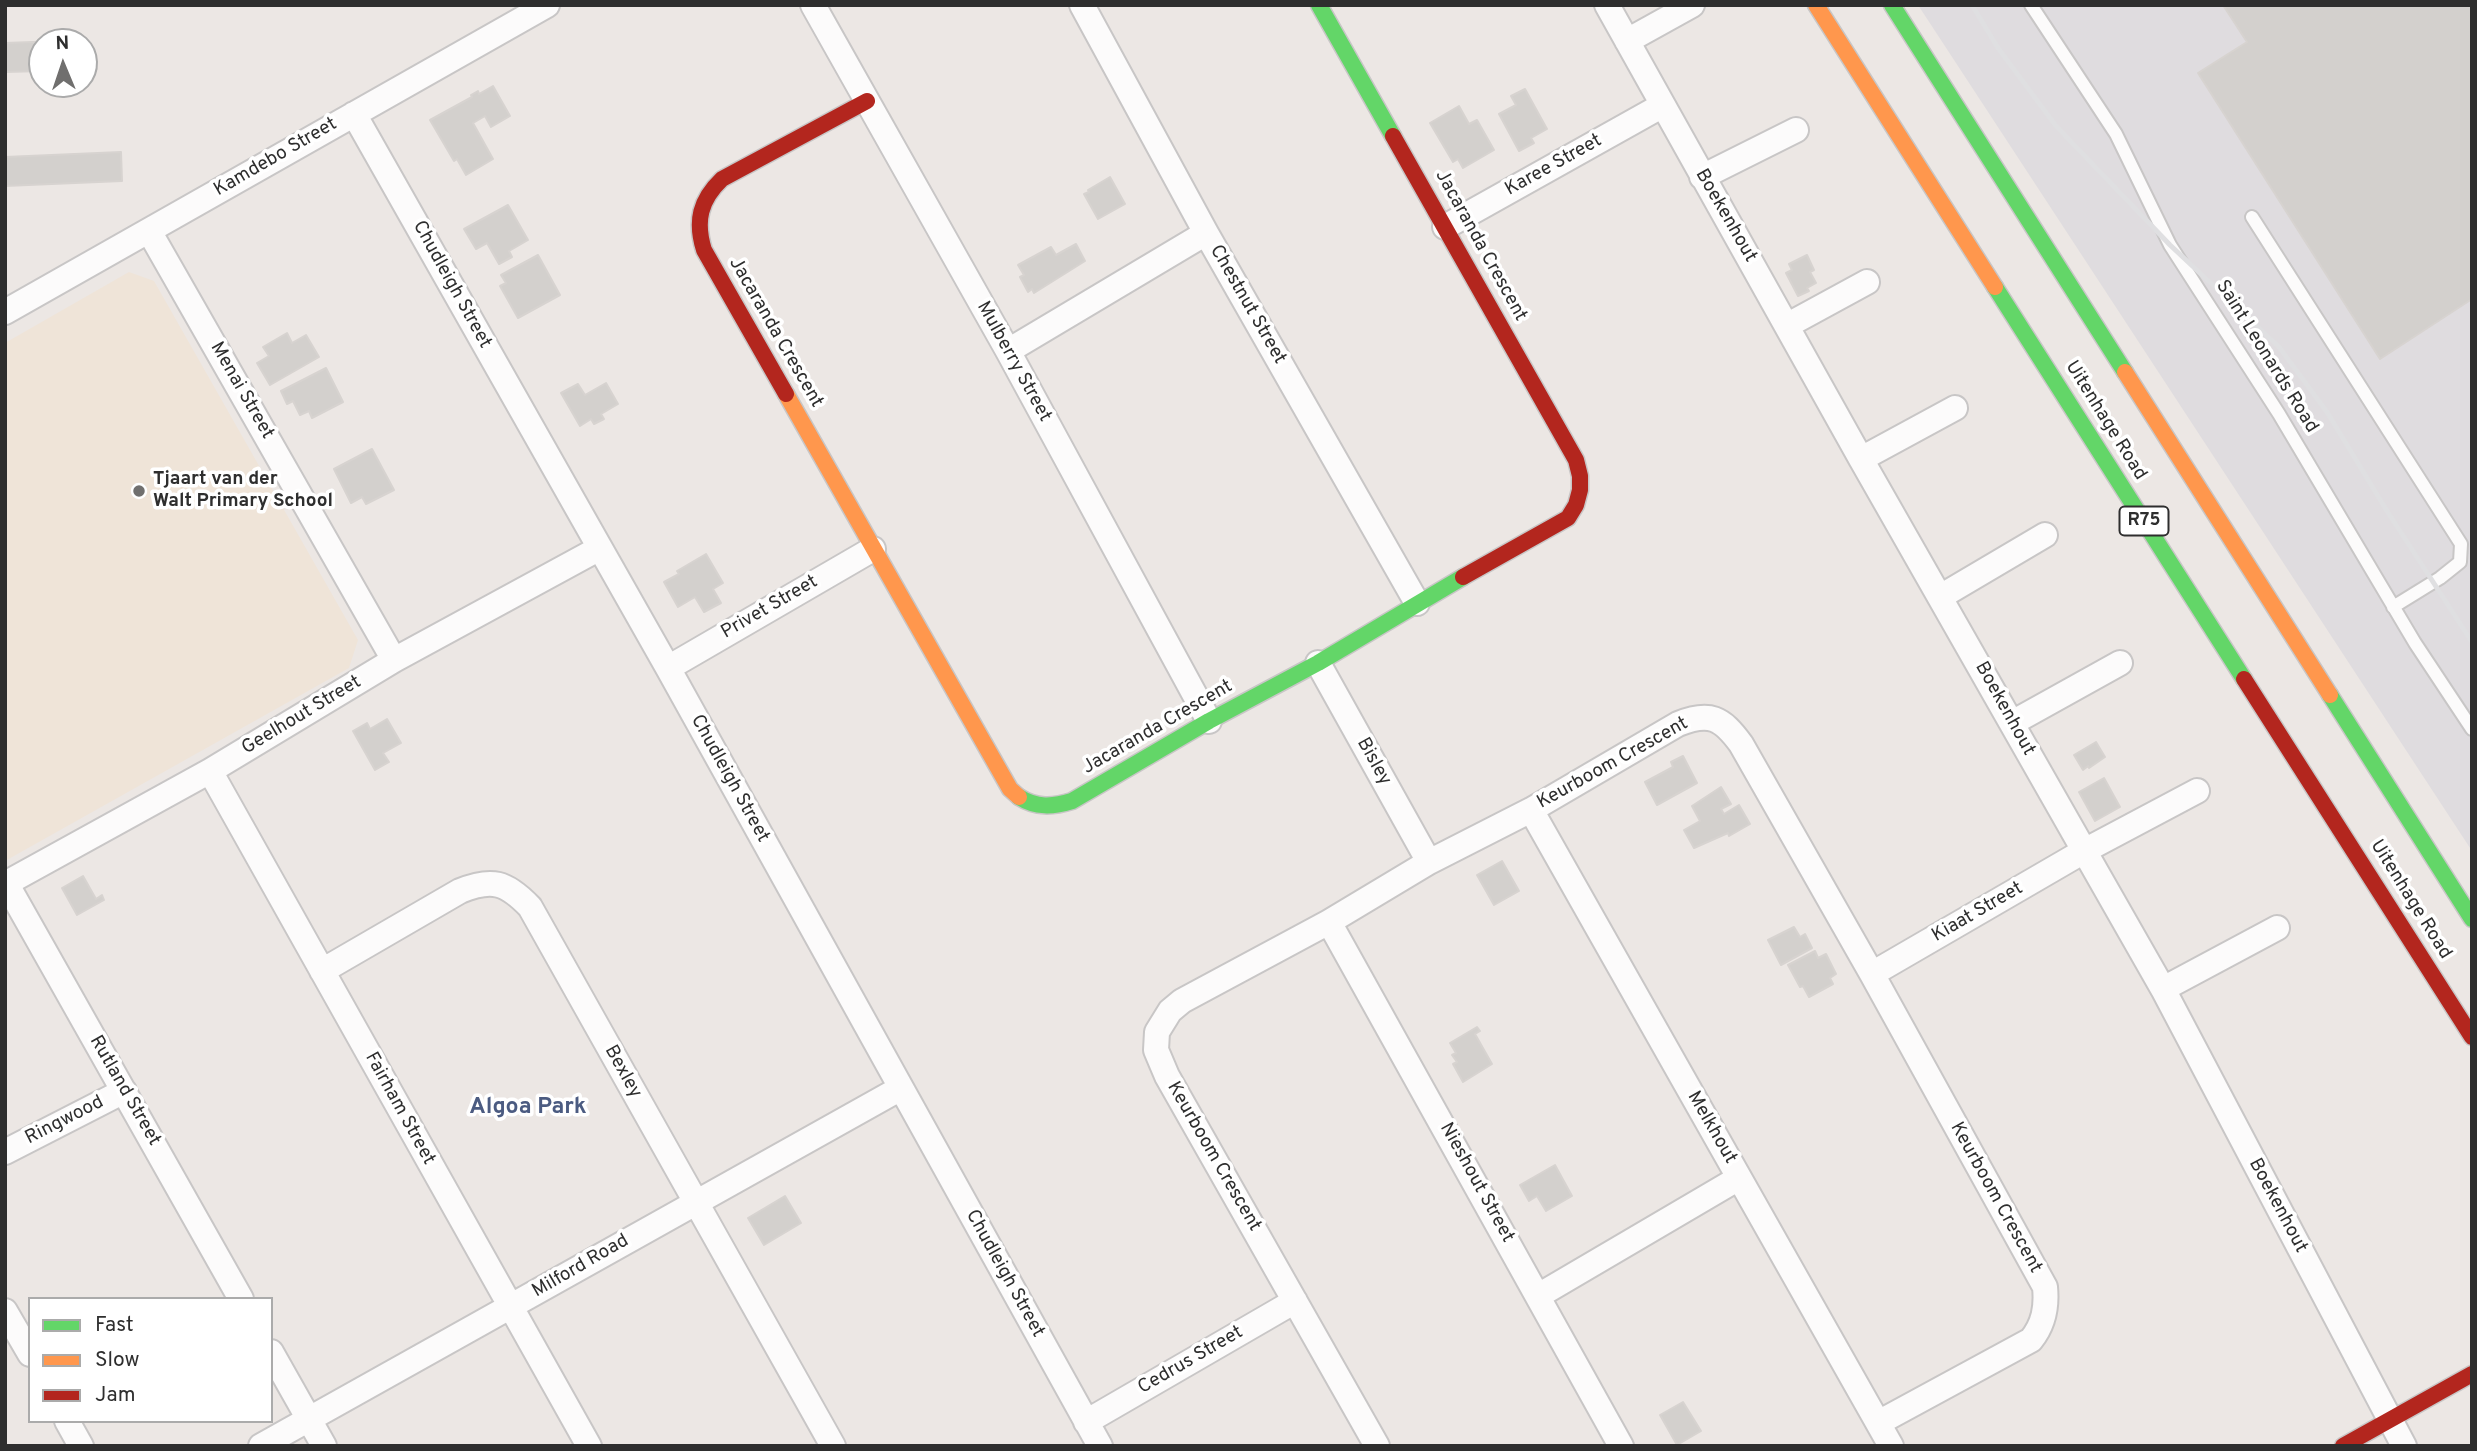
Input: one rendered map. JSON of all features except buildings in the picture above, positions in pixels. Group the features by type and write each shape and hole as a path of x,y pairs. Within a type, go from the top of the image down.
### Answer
{"main road":[{"name":"Jacaranda Crescent","path":"867,101 722,179 709,190 703,202 698,225 704,250 1010,789 1020,800 1035,807 1048,807 1072,801 1209,721 1318,663 1417,603 1568,518 1577,506 1581,474 1576,460 1319,5"},
{"name":"Uitenhage Road","path":"1816,5 2472,1037"},
{"path":"1892,5 2472,919"},
{"path":"2343,1446 2472,1374"}],"street":[{"name":"Kamdebo Street","path":"5,312 547,5"},
{"name":"Mulberry Street","path":"813,5 1008,352 1209,721"},
{"name":"Chestnut Street","path":"1082,5 1206,233 1417,603"},
{"name":"Boekenhout","path":"1607,5 1861,459 2164,989 2404,1446"},
{"path":"1627,41 1692,5"},
{"name":"Karee Street","path":"1445,227 1663,105"},
{"name":"Chudleigh Street","path":"354,114 668,668 1100,1446"},
{"path":"1702,177 1796,130"},
{"name":"Menai Street","path":"149,231 394,660"},
{"path":"1008,352 1206,233"},
{"path":"1788,325 1867,282"},
{"path":"1861,459 1955,408"},
{"path":"1940,597 2045,535"},
{"name":"Geelhout Street","path":"5,883 210,771 394,660 600,548"},
{"name":"Privet Street","path":"668,668 873,549"},
{"name":"Bisley","path":"1318,663 1429,862"},
{"path":"2012,723 2120,663"},
{"name":"Keurboom Crescent","path":"1377,1446 1159,1061 1155,1042 1161,1022 1182,1001 1329,922 1429,862 1531,810 1678,724 1692,718 1707,717 1728,726 1741,744 2045,1287 2047,1304 2038,1331 2031,1340 1878,1423"},
{"name":"Fairham Street","path":"210,771 589,1446"},
{"name":"Kiaat Street","path":"1872,974 2084,852 2197,791"},
{"name":"Melkhout","path":"1531,810 1891,1446"},
{"name":"Rutland Street","path":"5,883 240,1297"},
{"name":"Bexley","path":"322,971 460,891 478,884 491,883 507,887 518,894 530,907 833,1446"},
{"name":"Nieshout Street","path":"1329,922 1621,1446"},
{"path":"2164,989 2277,928"},
{"name":"Milford Road","path":"261,1446 901,1088"},
{"name":"Ringwood","path":"5,1152 124,1091"},
{"path":"1538,1296 1740,1178"},
{"name":"Cedrus Street","path":"1086,1422 1295,1301"},
{"path":"5,1311 28,1351"},
{"path":"273,1356 324,1446"},
{"path":"68,1423 81,1446"}],"lane":[{"name":"Saint Leonards Road","path":"2031,5 2116,134 2171,245 2279,414 2414,643 2472,729"},
{"path":"2252,216 2461,544 2460,562 2440,578 2393,607"}],"shaded area":[{"path":"1918,5 2472,5 2472,851"},
{"name":"Tjaart van der Walt Primary School","path":"129,272 154,281 358,640 349,668 5,861 5,343"}],"railway":[{"path":"1972,5 1998,48 2056,126 2170,245 2279,347 2327,412 2472,642"}],"traffic: fast":[{"path":"1319,5 1393,136"},
{"path":"1892,5 2125,372"},
{"path":"1995,287 2244,679"},
{"path":"1019,797 1045,805 1072,801 1209,721 1318,663 1463,577"},
{"path":"2330,695 2472,919"}],"traffic: slow":[{"path":"1816,5 1995,287"},
{"path":"2125,372 2330,695"},
{"path":"786,394 1010,789 1019,797"}],"traffic: jam":[{"path":"786,394 704,250 700,230 701,212 709,195 722,179 867,101"},
{"path":"1393,136 1576,460 1580,476 1576,505 1568,518 1463,577"},
{"path":"2244,679 2472,1037"},
{"path":"2343,1446 2472,1374"}],"place":[{"name":"Tjaart van der Walt Primary School","path":"139,491"}],"district":[{"name":"Algoa Park","path":"528,1108"}]}
